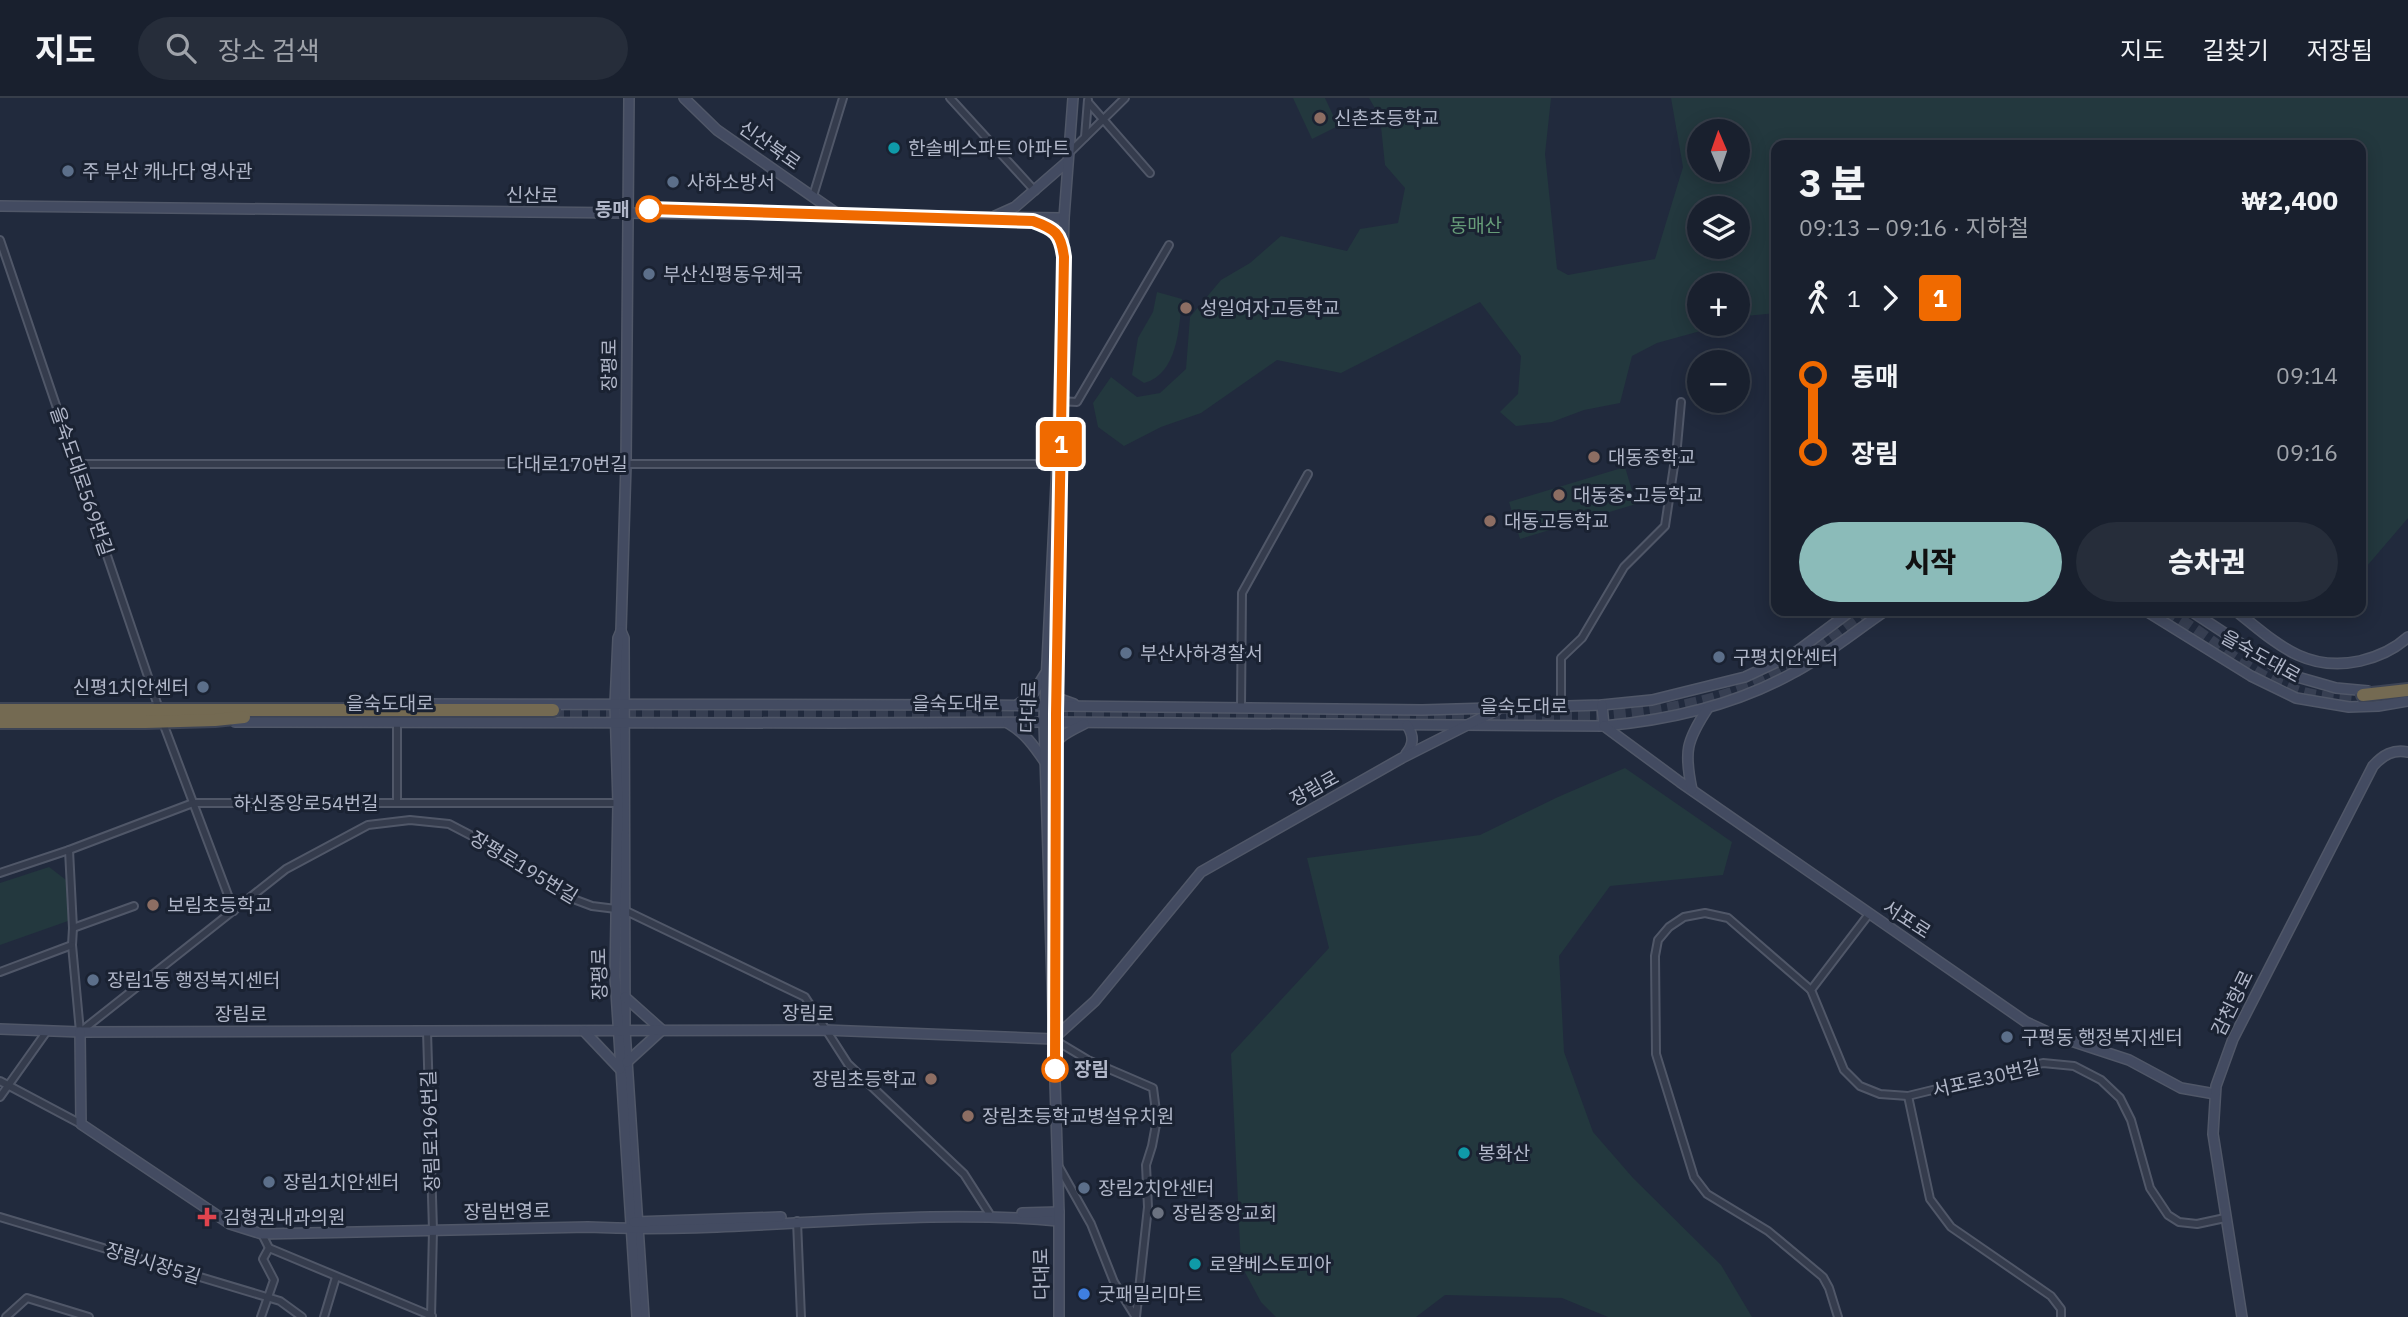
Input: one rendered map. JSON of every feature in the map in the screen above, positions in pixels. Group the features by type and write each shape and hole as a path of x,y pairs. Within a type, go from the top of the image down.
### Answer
{"highway":[{"path":"2408,687 2363,698 2408,696"},
{"name":"을숙도대로","path":"0,708 161,716"},
{"path":"216,715 552,713"},
{"name":"을숙도대로","path":"3,722 216,715"}],"street":[{"name":"장평로","path":"629,98 626,464 621,631 624,638 620,704 620,909 615,976 622,1030 637,1317"},
{"name":"신산북로","path":"684,98 718,130 841,216"},
{"path":"813,196 843,98"},
{"path":"950,98 1035,191"},
{"name":"다대로","path":"1059,1317 1044,722 1057,464 1064,218 1073,98"},
{"path":"991,217 1015,207 1035,191 1125,98"},
{"path":"1085,137 1088,100"},
{"path":"1088,100 1150,173"},
{"name":"신산로","path":"0,206 1064,218"},
{"name":"을숙도대로569번길","path":"0,240 161,716 234,911"},
{"path":"1058,401 1077,402 1169,245"},
{"path":"1561,707 1561,658 1582,638 1624,567 1665,526 1681,402"},
{"name":"다대로170번길","path":"76,464 1057,464"},
{"path":"1241,707 1242,593 1308,474"},
{"name":"을숙도대로","path":"216,715 241,705 1016,705 1498,709 1602,705 1652,700 1745,677 1792,655 1844,616"},
{"name":"을숙도대로","path":"216,715 397,723 1088,722 1604,726 1654,721 1708,708 1791,674 1878,616"},
{"name":"을숙도대로","path":"2155,616 2251,677 2296,698 2349,707 2408,702"},
{"name":"을숙도대로","path":"2199,616 2287,674 2314,683 2358,691 2408,687"},
{"path":"2242,616 2280,646 2299,657 2333,665 2369,659 2408,638"},
{"path":"1016,705 1034,692 1046,673 1060,699 1077,706"},
{"path":"1602,705 1604,726"},
{"path":"1692,790 1688,744 1708,708"},
{"name":"장림로","path":"0,1029 80,1032 825,1030 1053,1040 1095,1000 1202,872 1402,758 1498,709"},
{"path":"1007,722 1027,737 1045,762 1059,736 1088,722"},
{"path":"397,723 397,803"},
{"path":"1402,758 1412,747 1413,734 1407,725"},
{"name":"서포로","path":"1604,726 2026,1022 2056,1036 2129,1060 2180,1088 2215,1094"},
{"name":"감천항로","path":"2242,1317 2213,1134 2215,1094 2222,1065 2373,766 2389,752 2408,752"},
{"name":"하신중앙로54번길","path":"0,873 193,803 621,803"},
{"name":"장평로195번길","path":"80,1032 286,869 308,856 368,825 410,820 449,824 498,849 576,901 620,909 805,997 848,1064 964,1174 989,1215"},
{"path":"0,1081 81,1124 80,1032 72,945 69,850"},
{"path":"73,928 134,906"},
{"name":"장평로","path":"620,909 625,997 622,1030"},
{"path":"1838,1317 1823,1277 1768,1231 1707,1194 1694,1177 1656,1054 1657,948 1658,940 1684,916 1705,913 1728,918 1811,990 1869,914"},
{"path":"0,972 72,945"},
{"name":"서포로30번길","path":"1811,990 1844,1070 1860,1086 1880,1094 1908,1096 2043,1063 2074,1066 2101,1080 2120,1098 2131,1120 2150,1188 2168,1215 2179,1222 2197,1224 2225,1218"},
{"path":"584,1031 624,1066 663,1030 625,997"},
{"path":"0,1097 47,1031"},
{"name":"장림로196번길","path":"427,1031 433,1230 432,1317"},
{"path":"1053,1040 1088,1060 1153,1088 1157,1119 1146,1165 1148,1207 1136,1317"},
{"path":"1908,1096 1930,1199 1951,1227 2051,1296 2061,1309 2061,1317"},
{"name":"장림번영로","path":"81,1124 230,1224 262,1234 634,1225"},
{"path":"1056,1162 1091,1224 1114,1282 1136,1317"},
{"path":"634,1225 714,1227 798,1219 989,1215 1058,1217"},
{"name":"장림시장5길","path":"0,1217 280,1301 302,1317"},
{"path":"798,1219 801,1317"},
{"name":"장평로","path":"634,1225 644,1317"},
{"path":"262,1234 269,1248 432,1317"},
{"path":"261,1317 274,1280 263,1259 269,1248"},
{"path":"324,1317 335,1277"},
{"path":"6,1317 27,1298 89,1317"}],"green space":[{"path":"1293,98 1325,98 1338,126 1312,139"},
{"name":"동매산","path":"1369,98 1551,98 1545,154 1557,269 1568,275 1655,259 1683,167 1671,98 2408,98 2408,518 2366,567 2366,140 1771,140 1771,314 1750,316 1750,273 1687,273 1687,335 1657,343 1632,356 1620,403 1584,410 1552,422 1516,426 1500,412 1518,394 1521,356 1480,302 1341,373 1277,360 1201,413 1161,427 1124,446 1098,427 1093,403 1111,377 1137,397 1160,393 1186,369 1190,317 1221,280 1250,263 1281,236 1347,251 1360,229 1398,223 1405,188 1385,165 1380,117"},
{"path":"1157,292 1182,299 1180,323 1175,348 1164,370 1144,383 1132,375 1138,338 1153,312"},
{"path":"1625,467 1636,504 1520,539 1509,502"},
{"path":"1625,768 1732,842 1723,875 1610,886 1559,956 1564,1052 1593,1132 1633,1178 1721,1265 1752,1317 1608,1317 1562,1298 1445,1295 1416,1317 1276,1317 1261,1302 1241,1265 1231,1054 1329,948 1307,858 1480,835"},
{"path":"49,867 70,883 68,921 0,945 0,883"}],"tunnel":[{"path":"552,716 1600,717 1655,711 1710,700 1762,682 1811,655 1864,616"},
{"path":"2173,616 2268,679 2312,695 2363,701"}],"metro line":[{"name":"1","path":"649,209 1033,221 1053,229 1062,242 1064,257 1056,714 1055,1069"}],"place":[{"name":"신촌초등학교","path":"1320,118"},
{"name":"한솔베스파트 아파트","path":"894,148"},
{"name":"주 부산 캐나다 영사관","path":"68,171"},
{"name":"사하소방서","path":"673,182"},
{"name":"동매","path":"649,209"},
{"name":"부산신평동우체국","path":"649,274"},
{"name":"성일여자고등학교","path":"1186,308"},
{"name":"대동중학교","path":"1594,457"},
{"name":"대동중•고등학교","path":"1559,495"},
{"name":"대동고등학교","path":"1490,521"},
{"name":"부산사하경찰서","path":"1126,653"},
{"name":"구평치안센터","path":"1719,657"},
{"name":"신평1치안센터","path":"203,687"},
{"name":"보림초등학교","path":"153,905"},
{"name":"장림1동 행정복지센터","path":"93,980"},
{"name":"구평동 행정복지센터","path":"2007,1037"},
{"name":"장림","path":"1055,1069"},
{"name":"장림초등학교","path":"931,1079"},
{"name":"장림초등학교병설유치원","path":"968,1116"},
{"name":"봉화산","path":"1464,1153"},
{"name":"장림1치안센터","path":"269,1182"},
{"name":"장림2치안센터","path":"1084,1188"},
{"name":"장림중앙교회","path":"1158,1213"},
{"name":"김형권내과의원","path":"207,1217"},
{"name":"로얄베스토피아","path":"1195,1264"},
{"name":"굿패밀리마트","path":"1084,1294"}]}
